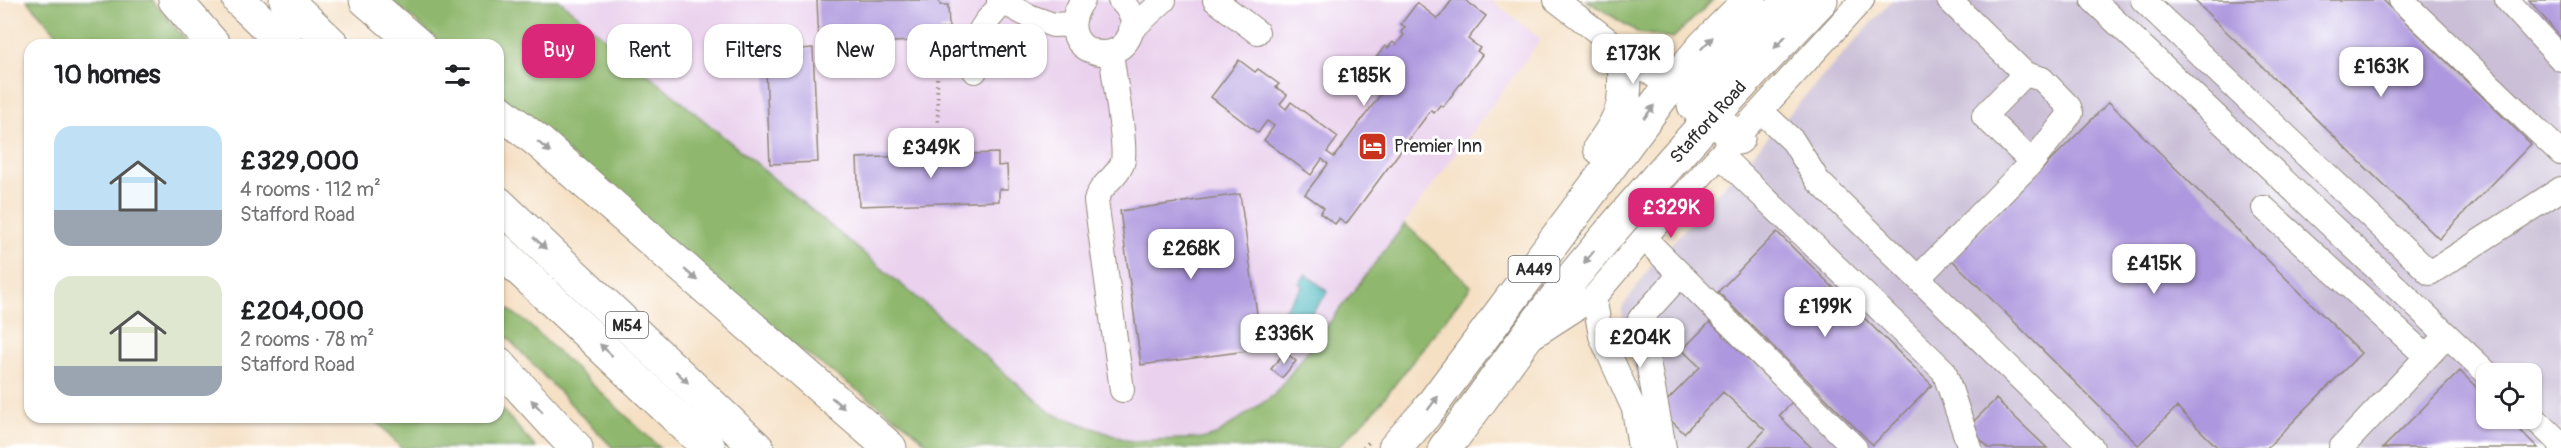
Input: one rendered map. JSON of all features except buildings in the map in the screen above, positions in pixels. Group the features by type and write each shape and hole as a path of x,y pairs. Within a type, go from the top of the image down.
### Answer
{"highway":[{"path":"175,0 209,39"},
{"path":"239,0 280,39"},
{"path":"286,0 327,39"},
{"path":"366,0 411,39"},
{"name":"A449","path":"1387,440 1426,413 1669,87 1704,46 1750,0"},
{"path":"1669,87 1680,90 1691,88 1716,75 1792,0"},
{"name":"Stafford Road","path":"1445,448 1521,343 1595,250 1711,118 1821,0"},
{"path":"1526,280 1579,179 1617,125 1625,105 1624,51"},
{"path":"1669,87 1711,118 1729,147"},
{"path":"504,115 539,142 890,448"},
{"path":"1526,280 1585,227 1683,124 1696,118 1711,118"},
{"name":"M54","path":"504,209 757,448"},
{"name":"M54","path":"504,255 709,448"},
{"path":"504,370 576,448"}],"street":[{"path":"1083,0 1074,12 1072,24 1077,40 1085,48 1095,52 1111,52 1120,47 1131,30 1162,1"},
{"path":"1120,0 1131,14 1131,30"},
{"path":"1131,0 1162,1"},
{"path":"1215,0 1257,32"},
{"path":"1556,0 1669,87"},
{"path":"1521,343 1548,329 1594,297 1644,238 1863,0"},
{"path":"1918,278 2032,162 2071,113 2069,107 2042,79 2025,74 1949,0"},
{"path":"2093,0 2476,363"},
{"path":"2144,0 2430,273 2561,189"},
{"path":"2401,0 2561,153"},
{"path":"2506,0 2561,59"},
{"path":"984,24 1001,2 1053,25 1072,24"},
{"path":"1111,52 1113,83 1125,152 1122,164 1098,190 1096,201 1122,390"},
{"path":"2025,74 1984,116 2032,162"},
{"path":"1761,111 1793,141 1818,181 2092,448"},
{"path":"1729,147 1944,371 1970,448"},
{"path":"2264,208 2427,357"},
{"path":"1644,238 1855,448"},
{"path":"1664,448 1640,319 1680,275"},
{"path":"1594,297 1601,336 1634,409 1640,448"},
{"path":"2341,448 2447,335"},
{"path":"2542,426 2561,444"}],"path":[{"path":"937,78 938,125"},
{"path":"1363,448 1387,440"}],"shaded area":[{"path":"559,0 1491,0 1541,39 1324,332 1274,395 1216,435 1206,438 1129,441 1051,413 921,301 653,78 692,78 692,24 607,24 607,40 595,30 595,24 588,24"},
{"path":"1892,0 2561,0 2561,448 1653,448 1621,309 1652,265"}],"green space":[{"path":"27,0 152,0 185,39 62,39"},
{"path":"391,0 559,0 588,24 522,24 522,78 595,78 595,30 607,40 607,78 653,78 921,301 1051,413 1129,441 1206,438 1216,435 1274,395 1405,224 1471,286 1375,410 1337,448 932,448 909,427 777,333 504,97 504,39 436,39"},
{"path":"1586,0 1713,0 1673,38 1639,33"},
{"path":"504,306 526,322 660,448 613,448 504,334"},
{"path":"504,412 536,448 401,448 378,423 504,423"}],"water":[{"path":"1306,274 1328,292 1291,339 1273,324 1303,286 1299,283"}],"place":[{"name":"Premier Inn","path":"1373,146"}]}
